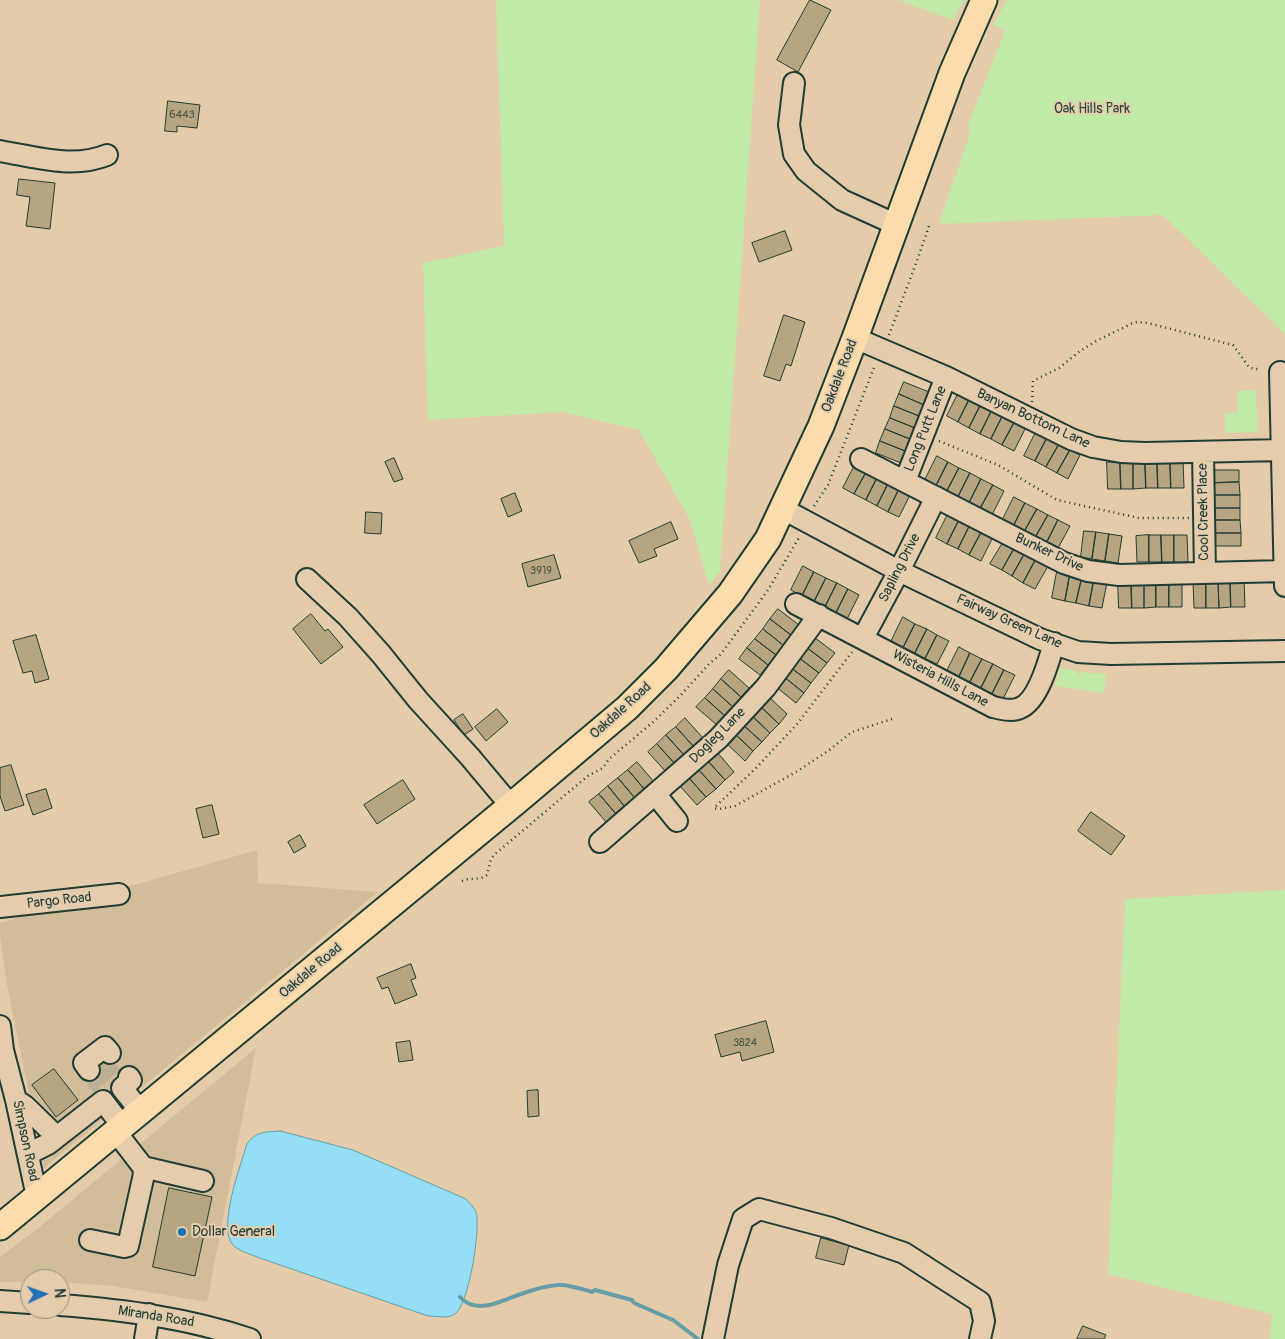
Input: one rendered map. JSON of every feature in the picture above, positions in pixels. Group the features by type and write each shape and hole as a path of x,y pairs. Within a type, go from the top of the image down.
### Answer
{"main road":[{"name":"Oakdale Road","path":"0,1227 127,1124 627,708 666,669 730,594 768,539 821,426 952,73 984,0"}],"street":[{"path":"794,83 789,124 794,154 806,171 842,200 897,225"},
{"path":"0,151 49,160 73,162 91,160 107,154"},
{"name":"Banyan Bottom Lane","path":"855,338 946,377 1071,439 1092,447 1121,452 1145,453 1282,450"},
{"path":"1280,372 1285,586"},
{"name":"Long Putt Lane","path":"905,481 946,377"},
{"name":"Cool Creek Place","path":"1203,452 1205,573"},
{"name":"Bunker Drive","path":"861,459 1064,563 1088,572 1119,575 1285,571"},
{"name":"Sapling Drive","path":"859,643 900,571 936,497"},
{"name":"Fairway Green Lane","path":"783,509 900,571 1040,639 1078,652 1111,654 1285,650"},
{"path":"307,579 375,646 418,700 511,806"},
{"name":"Wisteria Hills Lane","path":"796,604 819,616 859,643 994,707 1008,711 1020,709 1028,703 1048,664 1054,643"},
{"name":"Dogleg Lane","path":"600,842 718,739 766,687 819,616"},
{"path":"656,795 677,821"},
{"name":"Pargo Road","path":"0,907 119,894"},
{"name":"Simpson Road","path":"0,1026 3,1050 37,1197"},
{"path":"28,1154 48,1144 115,1090 144,1174 128,1246 124,1248 90,1240"},
{"path":"16,1100 26,1106 57,1137"},
{"path":"143,1167 203,1181"},
{"path":"713,1339 728,1265 743,1220 758,1209 831,1228 904,1252 980,1302 984,1321 980,1339"},
{"path":"0,1301 20,1302"},
{"name":"Miranda Road","path":"70,1306 149,1314 192,1322 221,1335 250,1339"},
{"path":"145,1339 149,1314"}],"path":[{"path":"812,510 828,485 929,226"},
{"path":"1032,405 1033,381 1059,368 1088,346 1137,322 1148,323 1232,345 1248,367 1261,369"},
{"path":"938,441 998,465 1057,500 1138,518 1197,518"},
{"path":"859,643 798,722 757,767 714,808 735,806 796,772 828,751 852,732 895,718"}],"shaded area":[{"path":"257,850 258,883 378,892 44,1168 7,985 0,923"},
{"path":"256,1048 207,1302 113,1286 70,1283 70,1269 20,1269 20,1282 0,1282 0,1257 37,1229"}],"green space":[{"path":"496,0 760,0 720,572 709,585 690,520 639,430 562,412 428,420 423,263 504,246"},
{"path":"898,0 964,0 953,20"},
{"name":"Oak Hills Park","path":"1007,0 1285,0 1285,334 1163,215 939,224 971,130 967,128 1005,30 993,25"},
{"path":"1256,390 1258,432 1225,433 1225,413 1238,413 1237,391"},
{"path":"1060,668 1078,671 1078,675 1081,672 1106,674 1104,693 1055,686"},
{"path":"1285,890 1285,1339 1270,1339 1272,1314 1108,1274 1125,899"}],"water":[{"path":"280,1131 353,1150 466,1199 476,1212 477,1233 469,1282 465,1296 455,1314 446,1317 428,1316 257,1257 241,1251 233,1245 229,1237 229,1211 247,1144 258,1134"}],"building":[{"path":"810,0 831,10 798,72 777,60"},
{"path":"168,101 200,105 197,128 177,126 177,132 165,131"},
{"path":"19,179 55,183 50,229 26,226 30,197 17,195"},
{"path":"785,231 792,250 759,262 752,243"},
{"path":"784,315 805,322 791,366 786,364 780,381 764,376"},
{"path":"904,382 929,392 924,405 899,394"},
{"path":"959,392 970,398 958,422 947,416"},
{"path":"899,394 924,405 919,416 894,406"},
{"path":"970,398 981,404 969,428 958,422"},
{"path":"981,404 992,410 980,434 969,428"},
{"path":"894,406 919,416 915,428 890,418"},
{"path":"992,410 1003,415 991,439 980,434"},
{"path":"1003,415 1015,421 1002,445 991,439"},
{"path":"890,418 915,428 910,439 885,429"},
{"path":"1015,421 1026,427 1014,451 1002,445"},
{"path":"885,429 910,439 905,451 880,441"},
{"path":"1036,432 1047,438 1035,461 1024,456"},
{"path":"1047,438 1059,444 1046,467 1035,461"},
{"path":"880,441 905,451 901,463 876,453"},
{"path":"1059,444 1070,450 1057,473 1046,467"},
{"path":"1070,450 1080,455 1068,479 1057,473"},
{"path":"937,456 948,462 936,486 925,480"},
{"path":"394,458 403,479 394,482 385,462"},
{"path":"1145,461 1146,488 1133,489 1133,462"},
{"path":"1145,461 1157,461 1158,488 1146,488"},
{"path":"1157,461 1170,461 1171,488 1158,488"},
{"path":"1170,461 1183,461 1184,488 1171,488"},
{"path":"948,462 959,468 947,491 936,486"},
{"path":"1107,462 1120,462 1121,489 1108,489"},
{"path":"1120,462 1133,462 1133,489 1121,489"},
{"path":"855,465 867,471 854,494 843,488"},
{"path":"959,468 970,473 958,497 947,491"},
{"path":"1213,470 1239,470 1239,482 1213,483"},
{"path":"867,471 878,476 866,500 854,494"},
{"path":"970,473 981,479 969,503 958,497"},
{"path":"878,476 889,482 877,506 866,500"},
{"path":"981,479 993,485 980,509 969,503"},
{"path":"889,482 900,487 888,512 877,506"},
{"path":"1239,482 1240,495 1213,495 1213,483"},
{"path":"993,485 1004,491 992,515 980,509"},
{"path":"900,487 911,493 899,517 888,512"},
{"path":"515,493 522,511 508,517 501,499"},
{"path":"1213,495 1240,495 1240,508 1213,508"},
{"path":"1014,497 1025,503 1013,527 1002,521"},
{"path":"1025,503 1037,509 1024,532 1013,527"},
{"path":"1213,508 1240,508 1240,520 1214,520"},
{"path":"1037,509 1048,515 1035,538 1024,532"},
{"path":"366,512 382,513 381,534 365,533"},
{"path":"948,514 959,520 947,544 936,538"},
{"path":"1048,515 1058,520 1046,544 1035,538"},
{"path":"959,520 970,525 958,549 947,544"},
{"path":"1058,520 1070,526 1057,550 1046,544"},
{"path":"1214,520 1240,520 1241,533 1214,533"},
{"path":"671,522 678,539 654,549 657,556 639,563 629,541"},
{"path":"970,525 982,531 969,555 958,549"},
{"path":"982,531 993,537 981,561 969,555"},
{"path":"1084,531 1096,532 1092,559 1081,557"},
{"path":"1096,532 1109,534 1105,561 1092,559"},
{"path":"1214,533 1241,533 1241,546 1214,546"},
{"path":"1109,534 1122,536 1118,563 1105,561"},
{"path":"1149,535 1161,535 1162,562 1149,562"},
{"path":"1149,535 1149,562 1137,562 1136,536"},
{"path":"1161,535 1174,535 1174,562 1162,562"},
{"path":"1174,535 1187,535 1188,562 1174,562"},
{"path":"1004,541 1015,547 1002,570 990,564"},
{"path":"1015,547 1025,553 1012,576 1002,570"},
{"path":"1025,553 1036,559 1023,583 1012,576"},
{"path":"554,555 561,578 528,587 522,564"},
{"path":"1036,559 1048,566 1035,589 1023,583"},
{"path":"803,566 814,572 802,596 791,590"},
{"path":"814,572 826,578 814,602 802,596"},
{"path":"1057,572 1070,574 1065,601 1052,598"},
{"path":"1070,574 1082,577 1076,603 1065,601"},
{"path":"1082,577 1094,579 1089,606 1076,603"},
{"path":"826,578 837,583 825,607 814,602"},
{"path":"1094,579 1107,582 1102,608 1089,606"},
{"path":"1156,580 1156,607 1144,608 1144,581"},
{"path":"1156,580 1169,580 1169,607 1156,607"},
{"path":"1169,580 1182,580 1182,607 1169,607"},
{"path":"1230,580 1231,607 1219,608 1218,581"},
{"path":"1230,580 1244,580 1245,607 1231,607"},
{"path":"1118,581 1131,581 1132,608 1119,608"},
{"path":"1131,581 1144,581 1144,608 1132,608"},
{"path":"1206,581 1206,608 1194,608 1193,582"},
{"path":"1206,581 1218,581 1219,608 1206,608"},
{"path":"837,583 848,589 836,613 825,607"},
{"path":"848,589 859,595 847,619 836,613"},
{"path":"778,609 799,625 791,635 770,619"},
{"path":"311,614 325,631 328,629 343,647 321,664 293,629"},
{"path":"903,617 915,624 903,648 891,642"},
{"path":"770,619 791,635 783,645 763,629"},
{"path":"915,624 927,629 915,653 903,648"},
{"path":"763,629 783,645 776,655 755,639"},
{"path":"927,629 937,635 925,659 915,653"},
{"path":"36,635 49,679 35,683 32,671 23,673 13,641"},
{"path":"937,635 949,641 937,664 925,659"},
{"path":"814,637 835,653 827,663 806,647"},
{"path":"755,639 776,655 768,665 747,648"},
{"path":"806,647 827,663 819,673 798,657"},
{"path":"959,647 970,653 959,677 947,671"},
{"path":"747,648 768,665 760,675 739,659"},
{"path":"970,653 982,659 970,682 959,677"},
{"path":"798,657 819,673 811,683 790,667"},
{"path":"982,659 993,664 981,688 970,682"},
{"path":"993,664 1004,670 992,694 981,688"},
{"path":"790,667 811,683 804,693 783,676"},
{"path":"729,670 749,688 741,697 721,679"},
{"path":"1004,670 1015,675 1003,699 992,694"},
{"path":"783,676 804,693 796,703 775,686"},
{"path":"721,679 741,697 733,707 713,689"},
{"path":"713,689 733,707 725,716 705,698"},
{"path":"768,696 787,714 779,724 759,705"},
{"path":"705,698 725,716 717,725 696,707"},
{"path":"759,705 779,724 770,733 751,715"},
{"path":"497,709 508,722 486,741 475,727"},
{"path":"463,714 473,729 464,735 454,720"},
{"path":"751,715 770,733 762,742 742,724"},
{"path":"685,718 703,738 694,747 676,727"},
{"path":"742,724 762,742 753,751 734,733"},
{"path":"676,727 694,747 684,755 666,735"},
{"path":"734,733 753,751 745,761 725,742"},
{"path":"666,735 684,755 675,764 657,744"},
{"path":"657,744 675,764 666,772 648,752"},
{"path":"717,752 734,772 725,780 707,760"},
{"path":"707,760 725,780 716,789 698,769"},
{"path":"637,762 654,782 645,790 628,770"},
{"path":"11,765 24,805 5,811 0,796 0,768"},
{"path":"698,769 716,789 706,797 688,777"},
{"path":"628,770 645,790 635,798 618,778"},
{"path":"688,777 706,797 697,805 679,785"},
{"path":"618,778 635,798 625,807 608,786"},
{"path":"403,780 415,799 377,824 364,805"},
{"path":"608,786 625,807 616,814 599,794"},
{"path":"46,789 52,808 33,815 26,795"},
{"path":"599,794 616,814 606,822 589,802"},
{"path":"212,805 219,834 203,838 196,809"},
{"path":"1091,812 1125,836 1111,855 1078,831"},
{"path":"300,835 306,846 294,853 288,842"},
{"path":"411,964 416,978 411,980 417,995 395,1004 388,987 382,989 377,978"},
{"path":"766,1021 774,1052 742,1061 740,1052 721,1057 715,1035"},
{"path":"410,1041 413,1060 399,1062 396,1043"},
{"path":"54,1069 78,1100 56,1117 32,1085"},
{"path":"538,1090 539,1116 528,1117 527,1091"},
{"name":"Dollar General","path":"169,1188 212,1197 195,1276 153,1267"},
{"path":"821,1238 849,1245 844,1265 816,1258"},
{"path":"1083,1326 1106,1335 1104,1339 1077,1339"}],"waterway":[{"path":"460,1297 467,1303 482,1306 553,1286 571,1286 592,1292 595,1290 632,1300 634,1303 673,1320 698,1339"}],"tunnel":[{"path":"100,1061 120,1085"},
{"path":"89,1070 108,1094"}],"place":[{"name":"Dollar General","path":"182,1232"}]}
